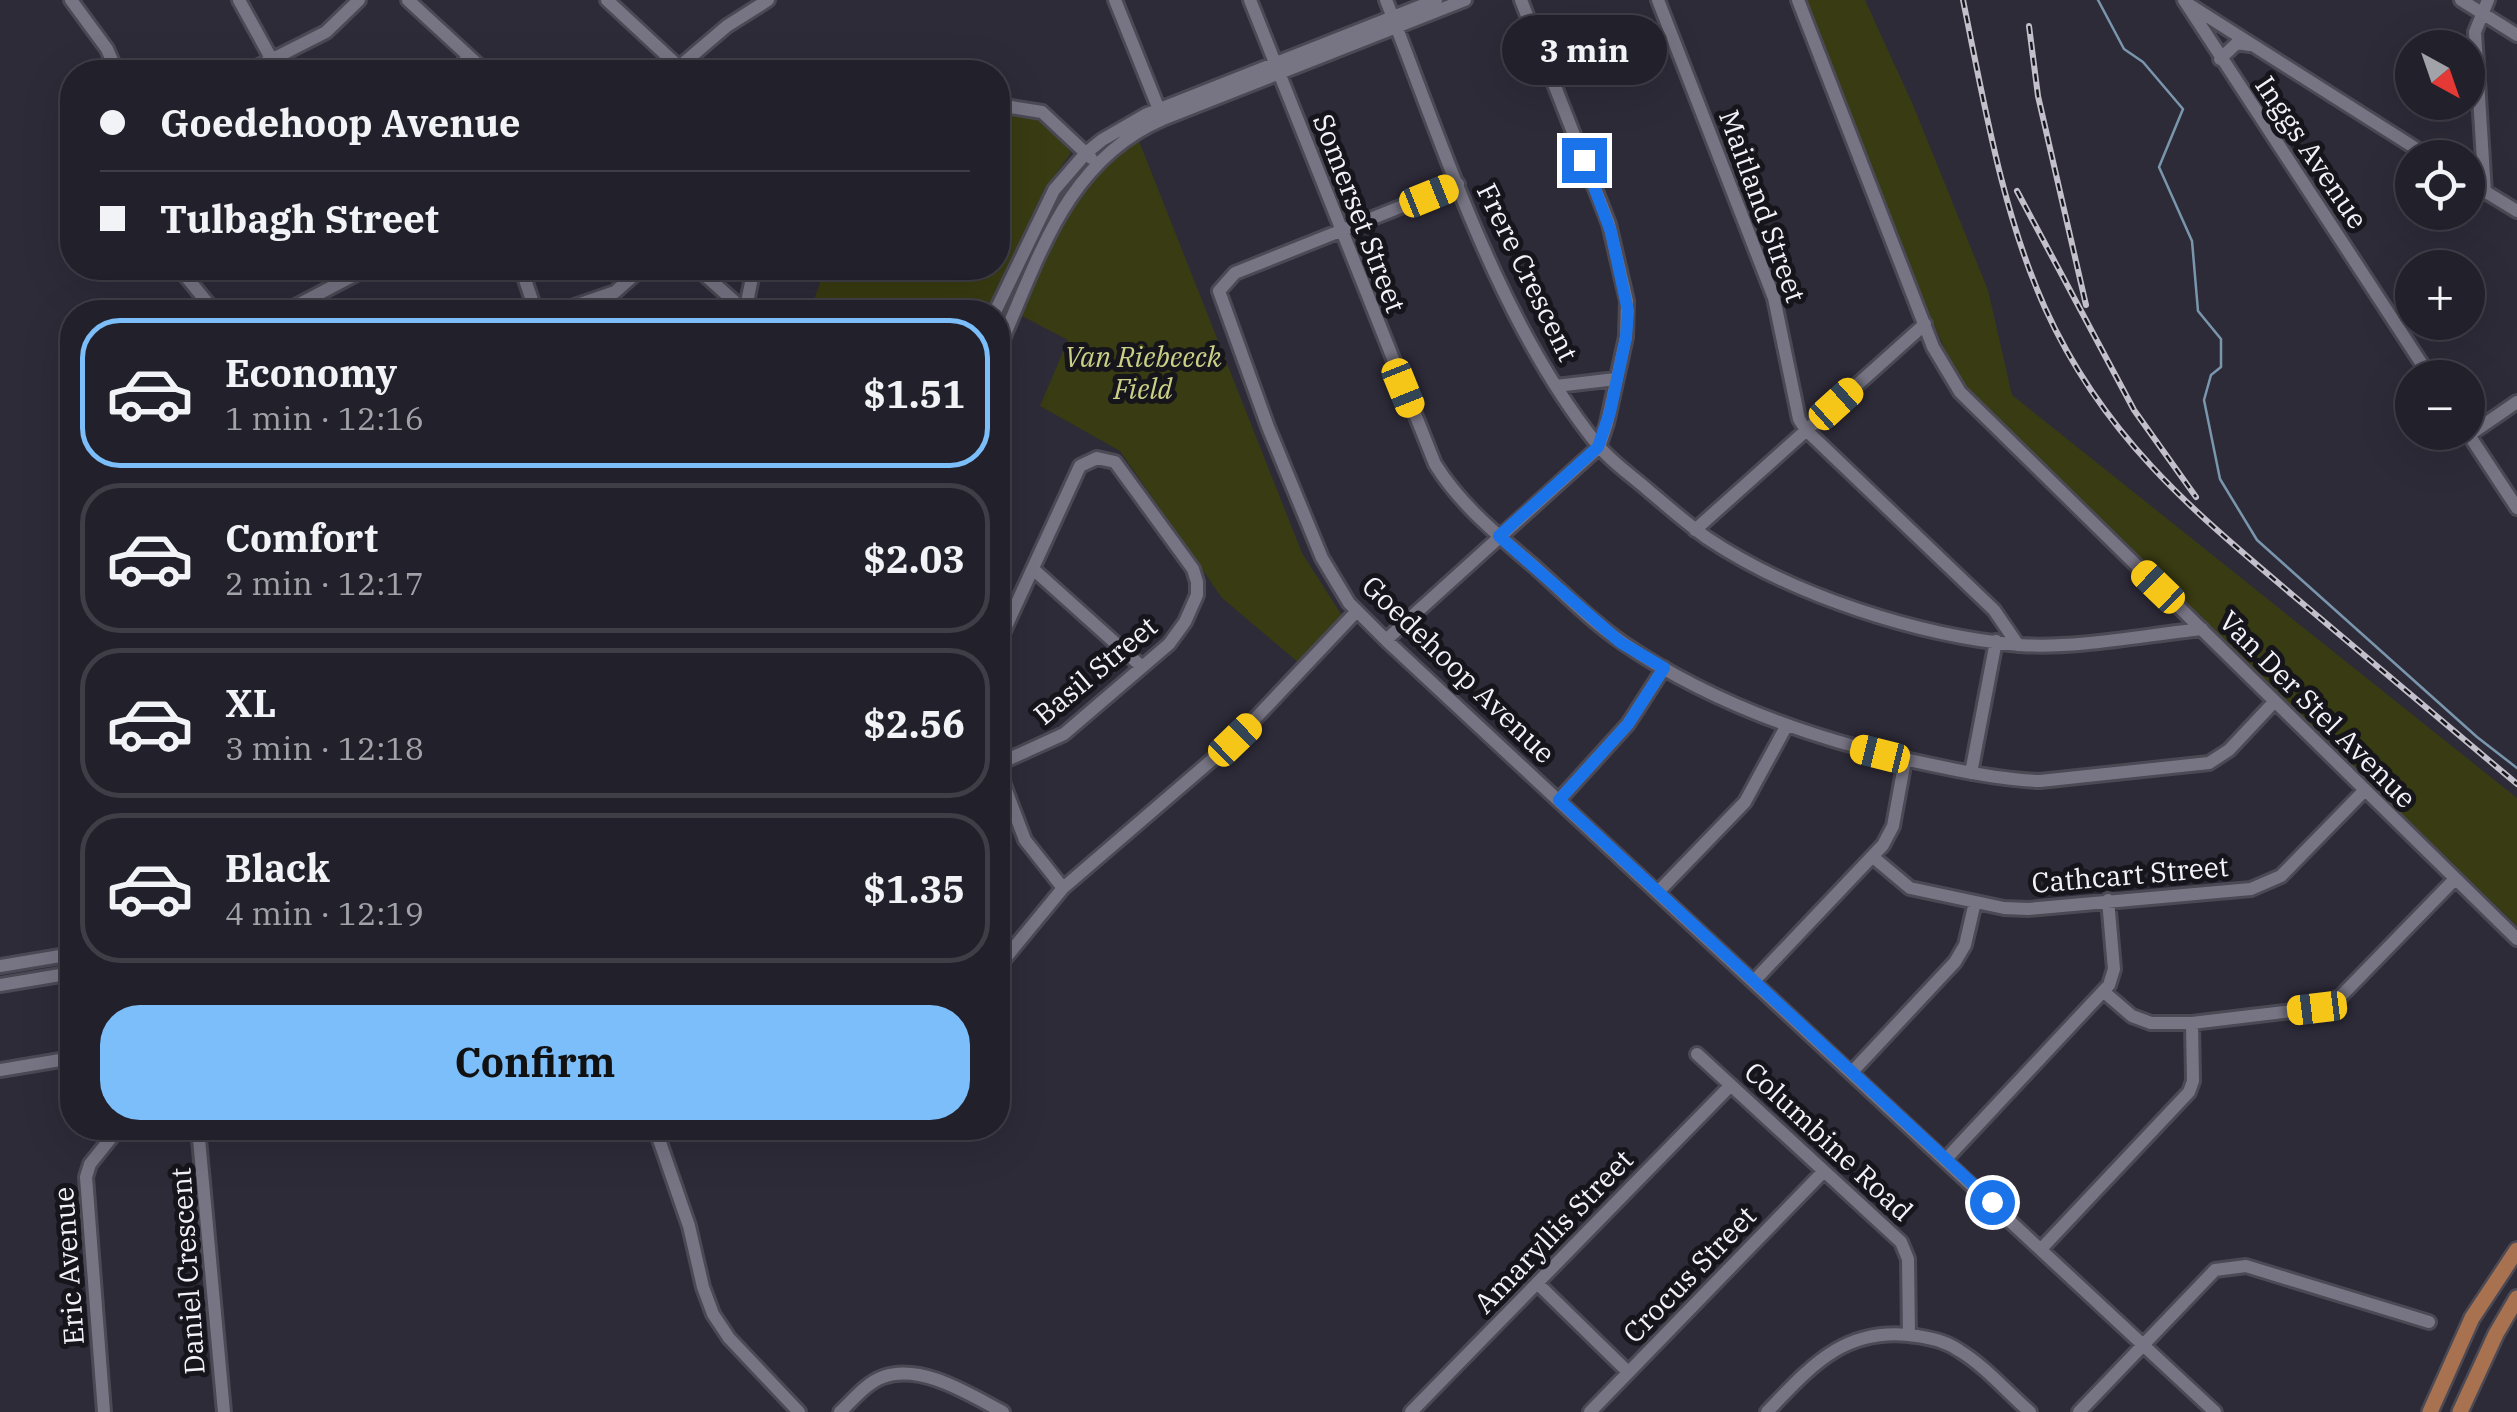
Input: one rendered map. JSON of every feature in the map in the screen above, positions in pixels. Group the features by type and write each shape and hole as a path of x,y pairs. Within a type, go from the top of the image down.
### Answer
{"main road":[{"path":"2430,1412 2472,1318 2517,1250"},
{"path":"2460,1412 2517,1298"}],"street":[{"path":"71,0 111,60"},
{"path":"239,0 272,60 326,32 359,0"},
{"path":"408,0 472,60"},
{"path":"607,0 666,60"},
{"path":"688,60 727,26 768,0"},
{"path":"1115,0 1161,114"},
{"name":"Somerset Street","path":"1250,0 1428,450 1458,497 1620,642 1742,708 1788,726 1905,760 2014,780 2040,781 2209,763 2223,755 2275,701"},
{"name":"Frere Crescent","path":"1386,0 1458,184 1515,314 1556,386 1598,447 1696,530 1751,563 1836,602 1906,624 2018,645 2202,630"},
{"path":"1395,22 1436,0"},
{"path":"1010,279 1063,177 1161,114 1395,22 1465,0"},
{"path":"1386,640 1598,447 1626,337 1628,311 1615,246 1521,0"},
{"name":"Maitland Street","path":"1658,0 1774,298 1796,412 1806,430 1994,610 2018,645"},
{"name":"Van Der Stel Avenue","path":"1798,0 1938,356 1967,401 2517,940"},
{"path":"2461,0 2484,6 2517,35"},
{"path":"2186,2 2402,140"},
{"name":"Inggs Avenue","path":"2186,2 2419,360"},
{"path":"2484,6 2475,32 2486,193 2517,211"},
{"path":"2220,59 2237,43 2256,48"},
{"path":"466,60 469,57"},
{"path":"1010,107 1042,112 1091,158"},
{"path":"1010,324 1065,204 1091,158"},
{"path":"1341,232 1458,184"},
{"name":"Goedehoop Avenue","path":"1341,232 1235,273 1224,281 1219,294 1322,558 1356,612 2215,1412"},
{"path":"188,280 205,300"},
{"path":"307,300 345,280"},
{"path":"591,300 614,292 628,280"},
{"path":"710,280 731,300"},
{"path":"1696,530 1925,324"},
{"path":"1556,386 1616,379"},
{"path":"2485,423 2517,402"},
{"path":"2479,450 2517,508"},
{"name":"Basil Street","path":"1010,760 1056,739 1176,636 1198,588 1192,568 1122,469 1104,458 1080,466 1033,569"},
{"path":"1010,618 1033,569 1142,667"},
{"path":"1010,953 1064,888 1244,732 1356,612"},
{"path":"1971,773 1996,641"},
{"path":"1559,800 1628,724 1664,668"},
{"path":"1658,892 1745,802 1788,726"},
{"path":"1754,981 1873,857 1893,826 1905,760"},
{"name":"Cathcart Street","path":"1873,857 1910,888 2017,909 2251,889 2272,882 2365,790"},
{"path":"1010,800 1024,840 1064,888"},
{"path":"2104,992 2142,1021 2192,1022 2317,1008 2342,996 2455,878"},
{"path":"1946,1159 2104,992 2114,968 2108,900"},
{"path":"1852,1072 1956,962 1965,945 1975,902"},
{"path":"0,966 60,956"},
{"path":"0,984 60,975"},
{"path":"2042,1248 2189,1092 2193,1081 2192,1022"},
{"name":"Columbine Road","path":"1697,1054 1905,1248 1909,1335"},
{"path":"0,1070 60,1060"},
{"name":"Amaryllis Street","path":"1411,1412 1731,1084"},
{"name":"Eric Avenue","path":"104,1412 85,1182 90,1164 109,1140"},
{"name":"Daniel Crescent","path":"199,1140 224,1412"},
{"path":"658,1140 713,1314 729,1338 799,1412"},
{"name":"Crocus Street","path":"1590,1412 1824,1171"},
{"path":"2079,1412 2215,1270 2233,1265 2429,1322"},
{"path":"1537,1283 1628,1372"},
{"path":"1767,1412 1834,1350 1879,1334 1940,1340 1964,1353 2030,1412"},
{"path":"840,1412 874,1382 894,1375 940,1382 1003,1412"}],"green space":[{"path":"1798,0 1865,0 1913,105 1988,290 2012,395 2517,798 2517,926 2021,445 1957,377 1859,154"},
{"path":"1010,114 1049,125 1071,153 1044,190 1010,263"},
{"name":"Van Riebeeck Field","path":"1139,141 1302,553 1343,617 1299,663 1222,598 1120,451 1040,406 1068,340 1020,315 1075,199 1100,169"},
{"path":"821,280 1002,280 993,300 814,300"}],"waterway":[{"path":"2098,0 2124,49 2143,62 2183,109 2159,167 2192,241 2198,311 2221,339 2221,367 2211,375 2204,400 2220,479 2257,540 2477,737 2517,768"}],"railway":[{"path":"1963,0 2017,234 2045,308 2096,398 2126,438 2193,508 2517,784"},
{"path":"2029,26 2038,96 2086,305"},
{"path":"2017,191 2134,410 2196,497"}],"route":[{"path":"1584,160 1611,232 1628,311 1610,412 1598,447 1499,536 1620,642 1664,668 1628,724 1559,800 1992,1202"}]}
